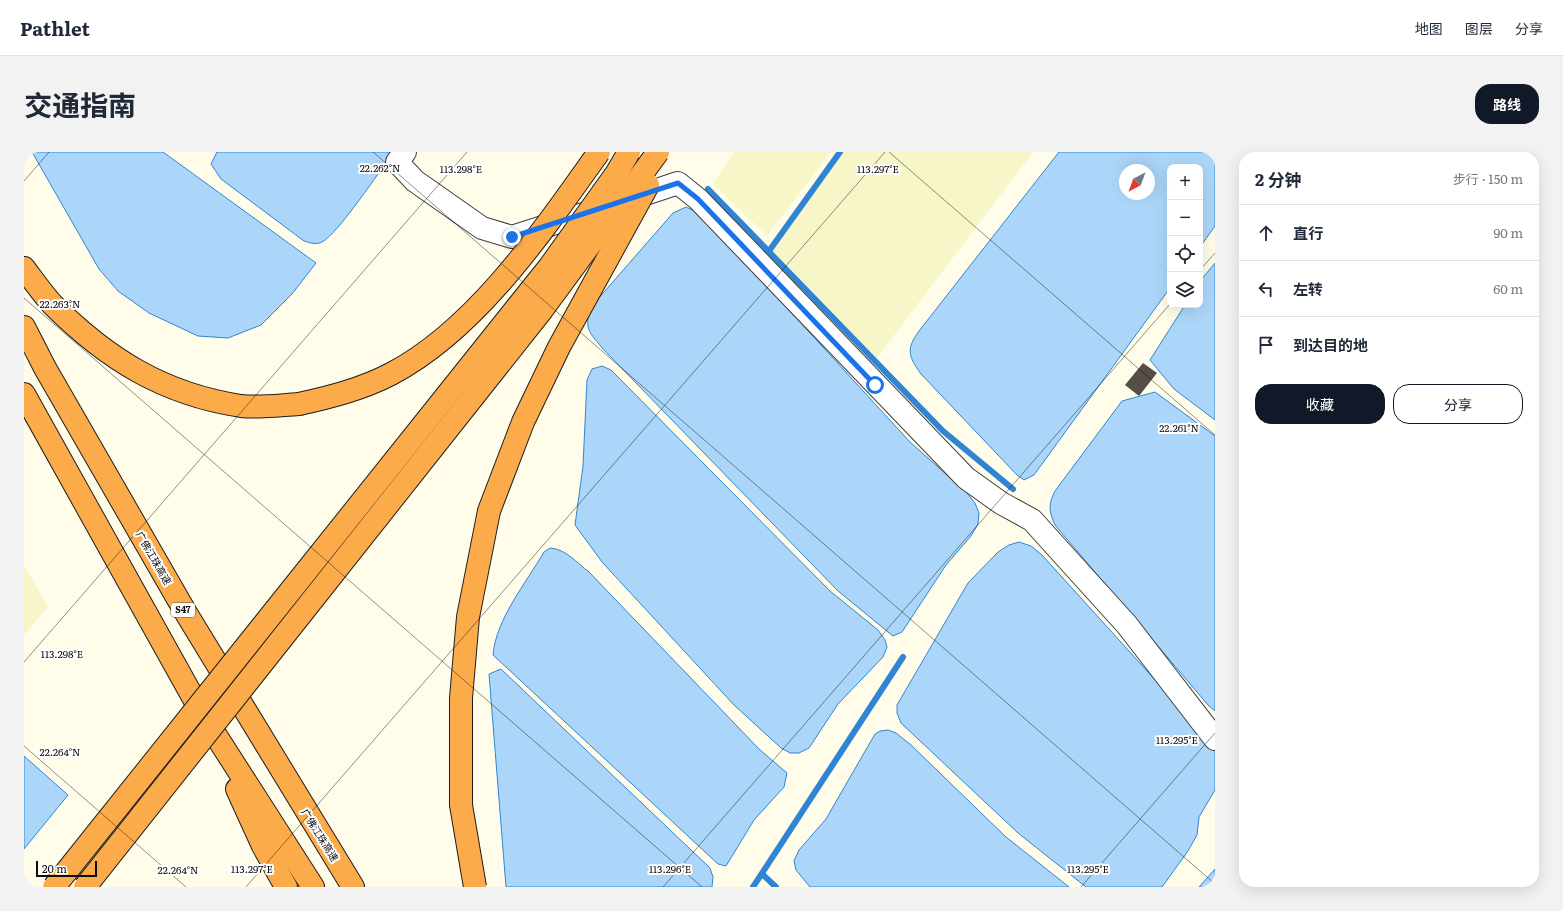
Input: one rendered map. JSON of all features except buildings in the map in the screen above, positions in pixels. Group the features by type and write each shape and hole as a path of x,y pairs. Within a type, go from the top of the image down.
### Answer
{"highway":[{"path":"24,268 51,303 101,349 148,378 193,395 243,406 299,404 344,393 391,374 431,347 470,315 548,222 599,152"},
{"path":"54,887 550,266 616,174 629,152"},
{"path":"85,887 542,310 658,152"},
{"path":"475,887 460,805 461,698 468,617 489,511 523,422 559,347 666,152"},
{"name":"广佛江珠高速","path":"24,326 45,368 186,613 353,887"},
{"path":"24,394 204,717 313,887"},
{"path":"204,717 263,846 286,887"}],"lane":[{"path":"405,152 397,162 415,181 482,228 512,237 678,183 698,199 966,478 1001,503 1032,520 1127,625 1215,738"}],"green space":[{"path":"734,152 831,152 767,236 713,184"},
{"path":"843,152 1033,152 877,358 773,251"},
{"path":"24,565 48,607 24,635"}],"water":[{"path":"32,152 163,152 316,263 292,294 261,325 228,338 198,336 149,313 118,291 99,269"},
{"path":"217,152 394,152 359,201 338,227 329,237 320,243 315,244 304,241 221,179 211,164"},
{"path":"1059,152 1215,152 1215,226 1203,243 1203,164 1167,164 1167,292 1034,475 1024,480 1017,475 921,374 913,362 910,352 910,348 915,337"},
{"path":"686,207 699,213 710,224 910,442 966,492 975,503 979,513 978,524 971,536 946,565 902,632 893,636 838,591 604,350 589,330 588,321 591,307 673,213"},
{"path":"1215,263 1215,420 1174,389 1150,360 1183,308 1203,308 1203,277"},
{"path":"602,366 611,370 830,591 878,630 885,640 887,647 883,657 838,704 809,748 799,753 790,753 781,748 734,705 602,562 575,525 583,466 587,380 592,369"},
{"path":"1155,392 1215,436 1215,711 1208,705 1055,525 1051,516 1050,504 1055,491 1122,401"},
{"path":"1019,542 1031,546 1042,555 1215,746 1215,790 1199,817 1197,835 1188,851 1162,887 1086,887 1018,833 901,723 897,713 897,705 968,583 998,552 1009,545"},
{"path":"550,548 561,551 571,557 589,572 759,749 787,773 784,787 754,820 726,866 718,864 493,655 495,642 506,615 544,552"},
{"path":"501,669 710,868 713,877 712,887 506,887 489,674"},
{"path":"888,730 896,733 911,745 1006,837 1069,887 810,887 796,870 794,861 799,850 826,819 875,734 880,731"},
{"path":"24,756 68,795 24,849"},
{"path":"1215,869 1215,887 1199,887"}],"waterway":[{"path":"769,251 840,152"},
{"path":"708,189 943,431 1013,489"},
{"path":"753,887 903,657"},
{"path":"762,874 776,887"}],"route":[{"path":"512,237 678,183 698,199 875,385"}]}
